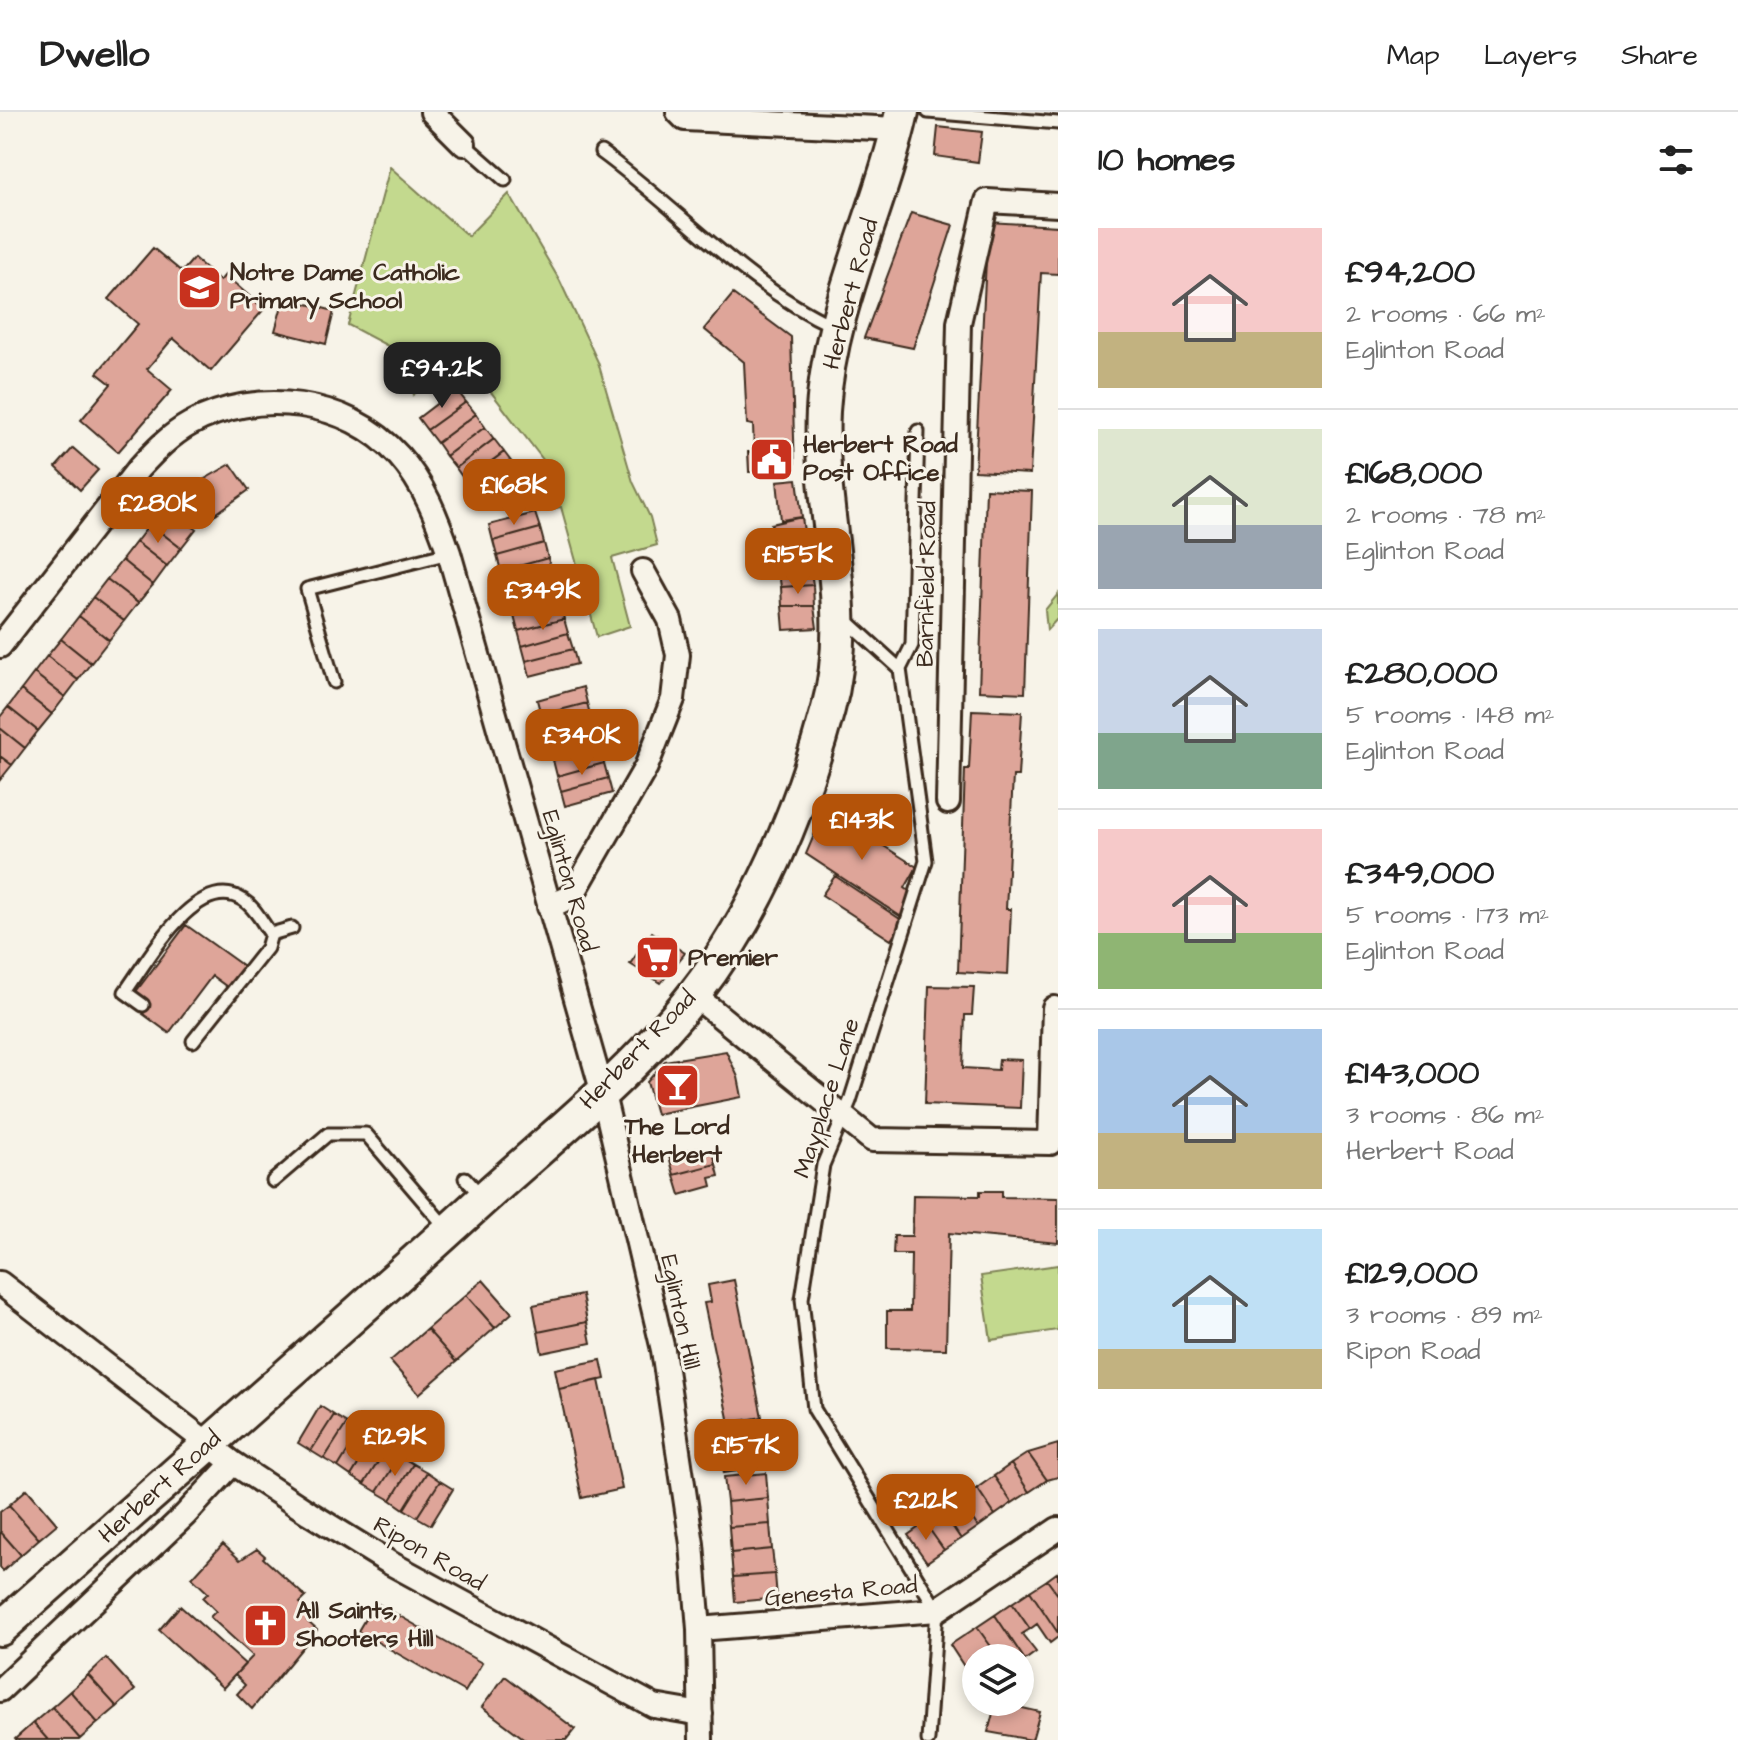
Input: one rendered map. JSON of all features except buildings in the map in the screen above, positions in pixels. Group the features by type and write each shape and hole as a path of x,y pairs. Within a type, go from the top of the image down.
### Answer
{"street":[{"path":"432,112 464,144"},
{"path":"678,112 685,119 900,120"},
{"name":"Herbert Road","path":"0,1629 220,1454 449,1230 474,1188 602,1090 694,995 739,925 781,845 806,784 830,704 839,650 839,614 825,473 823,411 837,328 900,120"},
{"name":"Barnfield Road","path":"948,802 959,323 987,201 1058,205"},
{"name":"Eglinton Road","path":"0,646 139,468 161,445 190,425 248,405 282,402 318,407 371,433 398,455 424,490 449,553 602,1090"},
{"path":"549,907 572,896 646,767 673,699 678,655 670,620 643,571"},
{"path":"694,995 872,1140 1050,1143 1054,1008"},
{"name":"Eglinton Hill","path":"602,1090 663,1350 684,1474 699,1629 701,1740"},
{"name":"Ripon Road","path":"0,1283 220,1454 390,1563 654,1706 701,1714"},
{"name":"Herbert Road","path":"0,1690 185,1515 220,1454"},
{"name":"Genesta Road","path":"699,1629 937,1610 1058,1529"}],"lane":[{"path":"928,112 1058,123"},
{"path":"464,144 505,180"},
{"path":"601,152 646,184 795,309 837,328"},
{"path":"839,614 900,669 912,645 918,431"},
{"path":"334,682 307,589 449,553"},
{"name":"Mayplace Lane","path":"900,669 926,861 843,1118 823,1165 802,1299 814,1409 937,1610"},
{"path":"143,1005 125,992 194,904 214,896 237,897 254,909 271,934"},
{"path":"271,934 292,928"},
{"path":"193,1041 267,948 271,934"},
{"path":"273,1181 328,1134 366,1134 449,1230"},
{"path":"928,1740 937,1610"}],"green space":[{"path":"390,167 468,236 509,194 560,281 598,362 633,482 650,517 657,545 612,558 630,626 597,637 561,507 540,511 527,474 544,461 464,357 414,394 426,366 348,325"},
{"path":"1058,594 1058,618 1047,630 1045,610"},
{"path":"1058,1265 1058,1330 991,1340 981,1276"}],"place":[{"name":"Notre Dame Catholic Primary School","path":"199,287"},
{"name":"Herbert Road Post Office","path":"772,459"},
{"name":"Premier","path":"657,958"},
{"name":"The Lord Herbert","path":"677,1085"},
{"name":"All Saints, Shooters Hill","path":"265,1625"}]}
